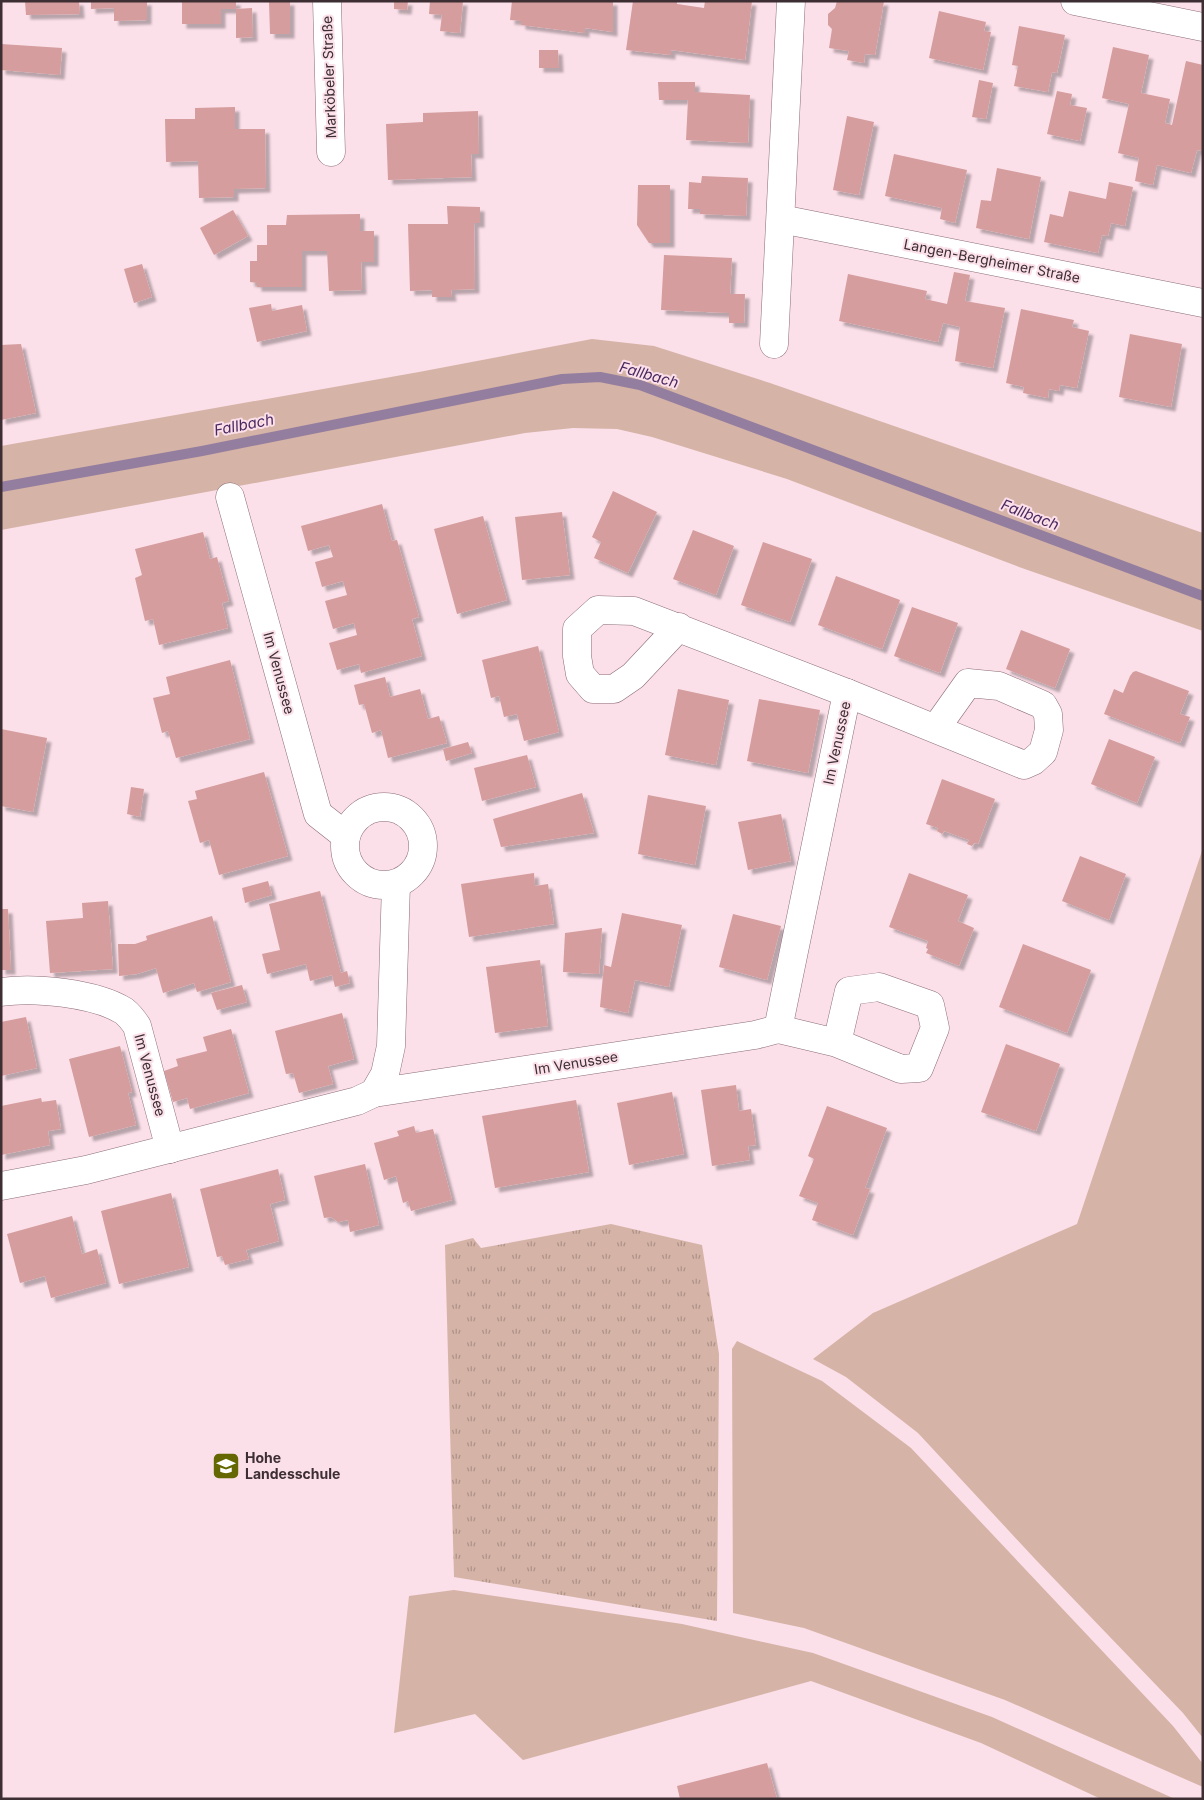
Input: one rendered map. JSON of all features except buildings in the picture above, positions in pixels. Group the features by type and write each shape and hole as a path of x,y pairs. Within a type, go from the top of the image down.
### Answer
{"street":[{"name":"Marköbeler Straße","path":"327,1 331,152"},
{"path":"774,344 791,1"},
{"path":"1076,1 1203,27"},
{"name":"Langen-Bergheimer Straße","path":"780,219 1203,302"},
{"name":"Im Venussee","path":"230,497 318,814 346,836"},
{"name":"Im Venussee","path":"678,627 936,728"},
{"name":"Im Venussee","path":"778,1029 847,693"},
{"path":"380,805 405,811 418,828 422,838 423,850 419,866 409,877 396,884 380,886 366,882 349,865 344,845 346,836 354,821 362,812 380,805"},
{"path":"374,1093 385,1074 391,1046 396,884"},
{"name":"Im Venussee","path":"1,992 51,991 101,1001 123,1011 131,1017 136,1026 170,1149"},
{"name":"Im Venussee","path":"1,1186 86,1170 357,1101 374,1093 755,1035 778,1029 837,1043"}],"green space":[{"path":"592,339 654,346 770,383 1203,533 1203,631 1019,567 787,479 652,437 617,429 573,428 525,433 1,530 1,446 419,372"},
{"path":"1203,848 1203,1738 1183,1713 1036,1560 918,1433 846,1377 813,1359 873,1313 1077,1224"},
{"path":"611,1224 702,1245 719,1354 717,1621 454,1577 445,1245 473,1238 481,1248"},
{"path":"737,1341 822,1381 911,1448 1173,1726 1203,1764 1203,1787 1005,1700 804,1628 733,1613 732,1349"},
{"path":"454,1590 682,1624 813,1653 992,1717 1175,1799 1101,1799 981,1743 811,1681 523,1760 475,1714 394,1733 409,1596"}],"waterway":[{"name":"Fallbach","path":"1,487 202,451 562,379 600,377 640,385 1203,596"}],"place":[{"name":"Hohe Landesschule","path":"226,1466"}]}
